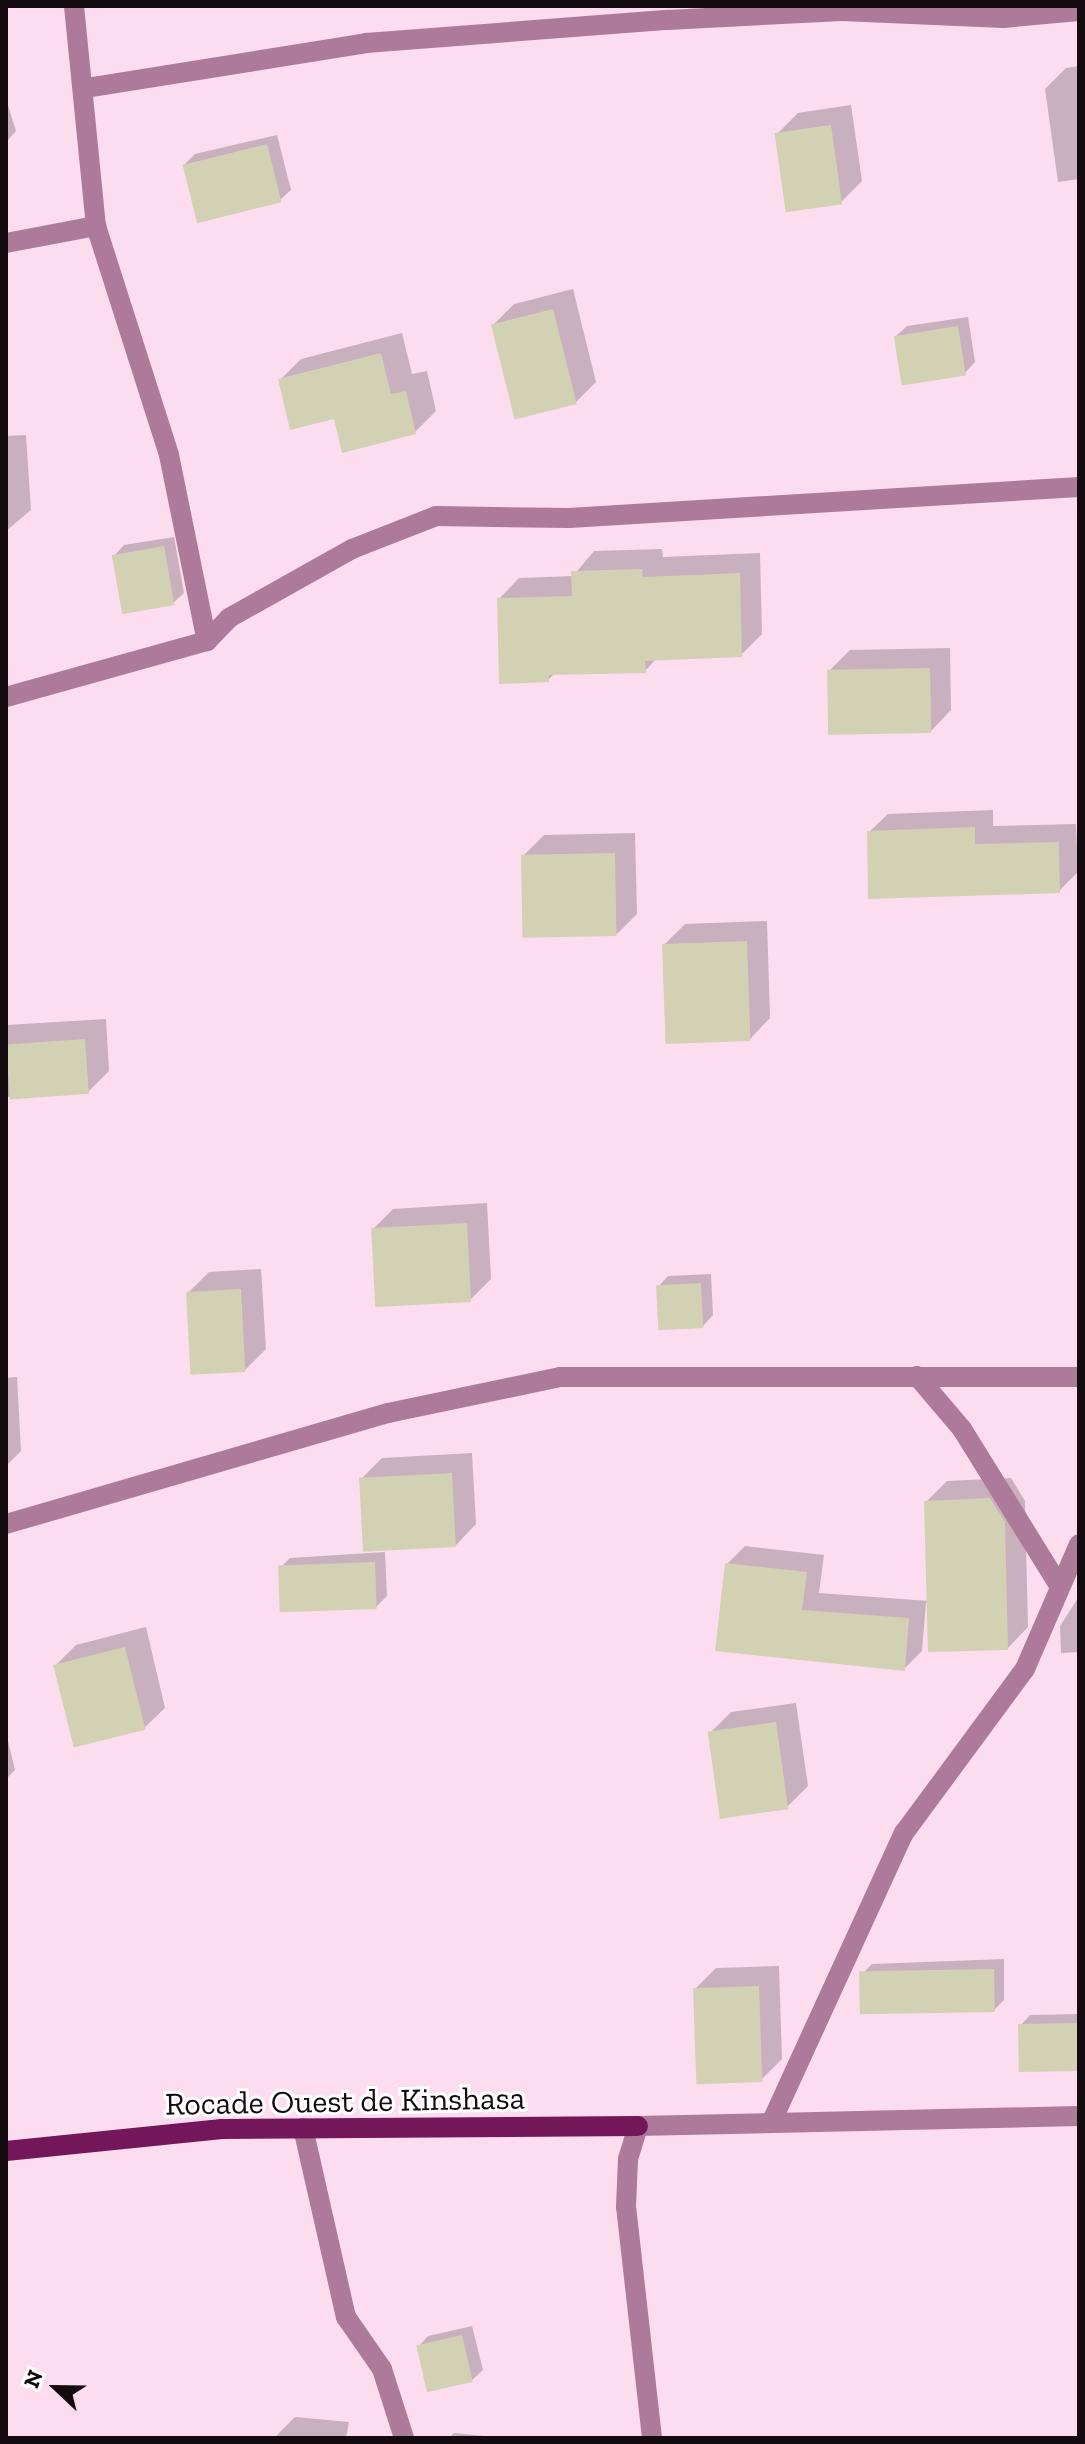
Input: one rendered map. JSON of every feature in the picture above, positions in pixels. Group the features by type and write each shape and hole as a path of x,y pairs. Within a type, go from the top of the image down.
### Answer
{"main road":[{"name":"Rocade Ouest de Kinshasa","path":"6,2151 222,2129 638,2126"}],"street":[{"path":"74,6 86,88 96,226 169,455 207,641"},
{"path":"86,88 366,43 685,12 842,11 1003,18 1079,11"},
{"path":"6,243 96,226"},
{"path":"6,697 207,641 229,618 352,549 436,516 569,518 1079,487"},
{"path":"917,1376 962,1429 1058,1584"},
{"path":"6,1524 388,1413 560,1377 1079,1377"},
{"path":"771,2123 904,1833 1025,1669 1058,1584 1079,1544"},
{"path":"652,2438 626,2207 628,2159 638,2126 1079,2116"},
{"path":"303,2128 346,2317 382,2369 404,2438"}],"building":[{"path":"831,125 842,204 786,212 775,133"},
{"path":"267,144 282,202 197,223 183,165"},
{"path":"553,309 577,404 515,420 491,324"},
{"path":"958,326 966,375 902,386 894,336"},
{"path":"381,353 391,394 406,391 416,434 342,453 334,419 290,430 278,379"},
{"path":"164,546 174,605 122,614 112,555"},
{"path":"642,569 643,577 740,573 742,657 645,661 646,673 549,675 549,682 499,684 497,598 572,596 571,571"},
{"path":"930,668 931,733 828,735 827,670"},
{"path":"975,827 975,844 1059,842 1060,893 868,899 867,831"},
{"path":"615,853 616,936 522,938 521,855"},
{"path":"747,941 750,1041 666,1044 662,944"},
{"path":"85,1039 89,1094 10,1099 6,1045"},
{"path":"467,1223 471,1302 375,1307 371,1228"},
{"path":"701,1283 703,1328 658,1330 656,1285"},
{"path":"241,1289 245,1372 190,1375 186,1292"},
{"path":"452,1473 456,1547 363,1552 359,1478"},
{"path":"990,1498 1005,1522 1008,1650 928,1652 924,1501"},
{"path":"375,1562 377,1609 280,1612 278,1565"},
{"path":"725,1563 807,1572 802,1610 909,1618 905,1671 715,1651"},
{"path":"125,1647 146,1729 74,1747 53,1665"},
{"path":"776,1722 788,1809 720,1819 708,1732"},
{"path":"994,1969 995,2012 860,2014 859,1971"},
{"path":"759,1986 762,2082 696,2084 693,1988"},
{"path":"1078,2023 1079,2071 1019,2072 1018,2024"},
{"path":"462,2335 473,2382 427,2392 416,2346"}]}
